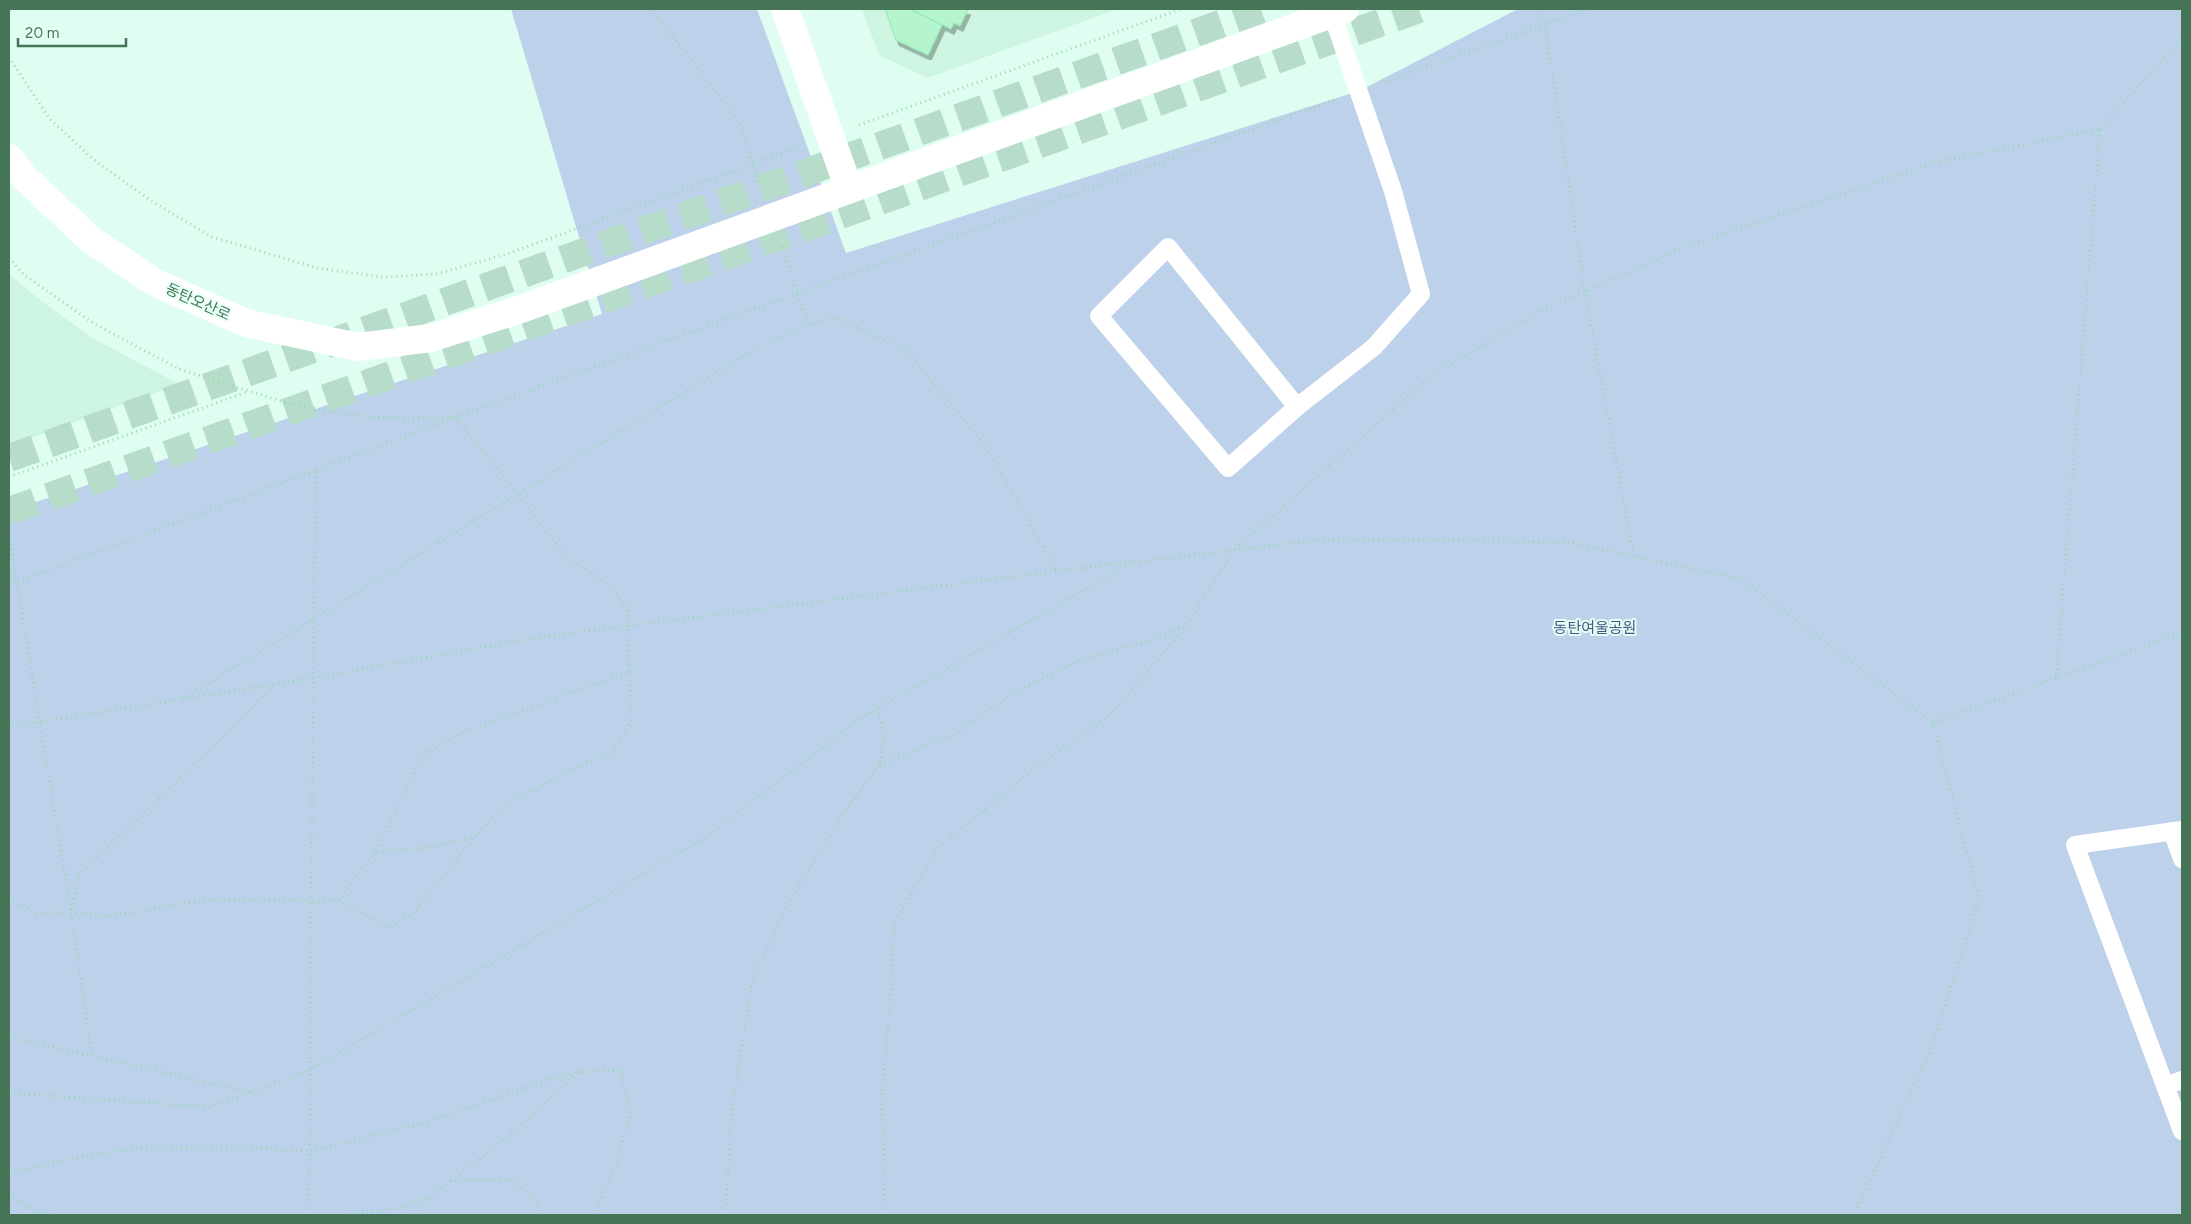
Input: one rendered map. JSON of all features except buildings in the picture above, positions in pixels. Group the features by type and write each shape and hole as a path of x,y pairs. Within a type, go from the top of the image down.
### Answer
{"street":[{"path":"785,9 849,189"},
{"name":"동탄오산로","path":"9,158 26,179 90,239 154,282 246,323 358,347 431,338 522,308 1338,11"}],"lane":[{"path":"1297,407 1168,247 1099,316 1228,468 1297,407 1374,347 1422,294 1393,191 1359,91 1338,11"},
{"path":"2182,859 2177,830 2075,845 2182,1132"},
{"path":"2165,1086 2182,1080"}],"path":[{"path":"651,9 738,120 808,324"},
{"path":"9,57 49,118 94,160 150,200 212,237 317,268 383,277 436,274 507,254 1181,9"},
{"path":"1540,9 1545,24 1585,292 1634,556"},
{"path":"9,585 455,417 1588,9"},
{"path":"885,1215 882,1091 890,1007 894,923 937,849 1034,769 1112,713 1186,626 1234,550 1432,375 1541,311 1678,250 1932,163 2100,129 2182,39"},
{"path":"2056,678 2100,129"},
{"path":"9,258 23,274 93,323 179,369 248,392 349,415 406,419 455,417"},
{"path":"183,699 758,347 808,324 826,319 840,319 908,352 987,448 1056,572"},
{"path":"9,478 248,392"},
{"path":"9,899 36,913 71,912 106,917 205,900 292,899 311,902 338,900 388,928 414,912 495,815 517,798 539,788 562,774 613,753 631,722 631,671 627,608 615,592 593,574 568,559 455,417"},
{"path":"309,1215 312,678 316,470"},
{"path":"9,534 71,912 92,1057"},
{"path":"10,728 312,678 539,637 1330,539 1568,542 1741,579 1934,723 1979,899 1932,1046 1854,1215"},
{"path":"9,1094 209,1107 310,1070 709,835 859,719 1133,562"},
{"path":"880,765 957,733 1014,692 1080,660 1155,639 1186,626"},
{"path":"1934,723 2182,632"},
{"path":"338,900 375,852 424,754 460,733 631,671"},
{"path":"71,912 78,876 276,684"},
{"path":"726,1215 731,1116 752,982 788,904 840,818 880,765 884,736 878,708"},
{"path":"375,852 434,847 477,835"},
{"path":"9,1038 250,1092"},
{"path":"9,1174 54,1162 142,1148 251,1147 309,1152 433,1120 553,1078 578,1072 620,1070 630,1112 616,1166 593,1215"},
{"path":"347,1215 404,1207 429,1196 451,1182 515,1131 578,1072"},
{"path":"451,1182 512,1180 538,1203 542,1215"},
{"path":"9,1194 28,1207 52,1215"},
{"path":"416,1215 429,1196"}],"shaded area":[{"path":"862,9 1118,9 927,78 879,55"},
{"path":"9,274 44,303 94,339 179,384 9,446"}],"green space":[{"name":"동탄여울공원","path":"511,9 757,9 846,253 1359,91 1518,9 2182,9 2182,1215 9,1215 9,511 602,314"}],"tunnel":[{"path":"9,458 1262,9"},
{"path":"9,511 1419,9"}]}
